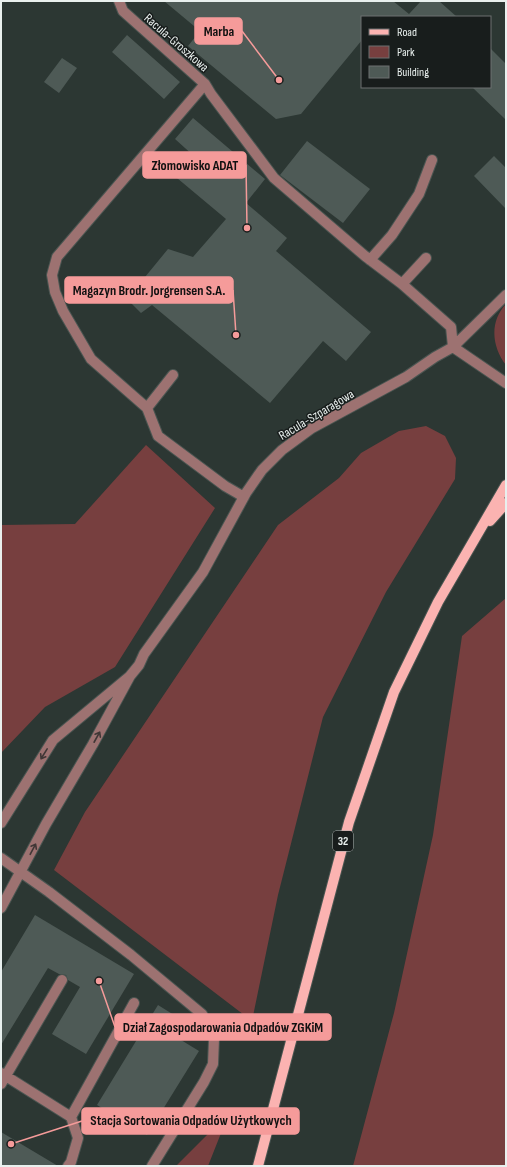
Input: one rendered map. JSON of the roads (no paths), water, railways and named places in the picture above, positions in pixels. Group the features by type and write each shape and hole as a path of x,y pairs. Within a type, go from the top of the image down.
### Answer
{"main road":[{"name":"32","path":"258,1166 349,822 372,752 394,692 438,602 506,485"},
{"name":"32","path":"478,534 506,503"}],"street":[{"name":"Racula-Groszkowa","path":"119,1 123,11 205,84 274,178 370,260 402,284 451,327 453,348"},
{"path":"205,84 57,257 52,275 55,292 63,311 91,359 147,408 158,436 225,486 244,497"},
{"path":"370,260 392,235 420,194 432,160"},
{"path":"402,284 426,258"},
{"name":"Racula-Szparagowa","path":"130,676 203,572 244,497 262,470 282,450 312,428 406,377 435,357 453,348 506,295"},
{"path":"453,348 506,383"},
{"path":"147,408 173,375"},
{"path":"1,823 53,740 130,676"},
{"path":"1,908 46,824 93,744 130,676"},
{"path":"1,858 21,871 125,950 202,1014 214,1039 213,1064 204,1082 152,1166"},
{"path":"62,980 3,1078 71,1117 78,1138 71,1162 68,1166"},
{"path":"71,1117 134,1003"}],"place":[{"name":"Marba","path":"279,80"},
{"name":"Złomowisko ADAT","path":"247,228"},
{"name":"Magazyn Brodr. Jorgrensen S.A.","path":"236,335"},
{"name":"Dział Zagospodarowania Odpadów ZGKiM","path":"99,981"},
{"name":"Stacja Sortowania Odpadów Użytkowych","path":"11,1144"}]}
